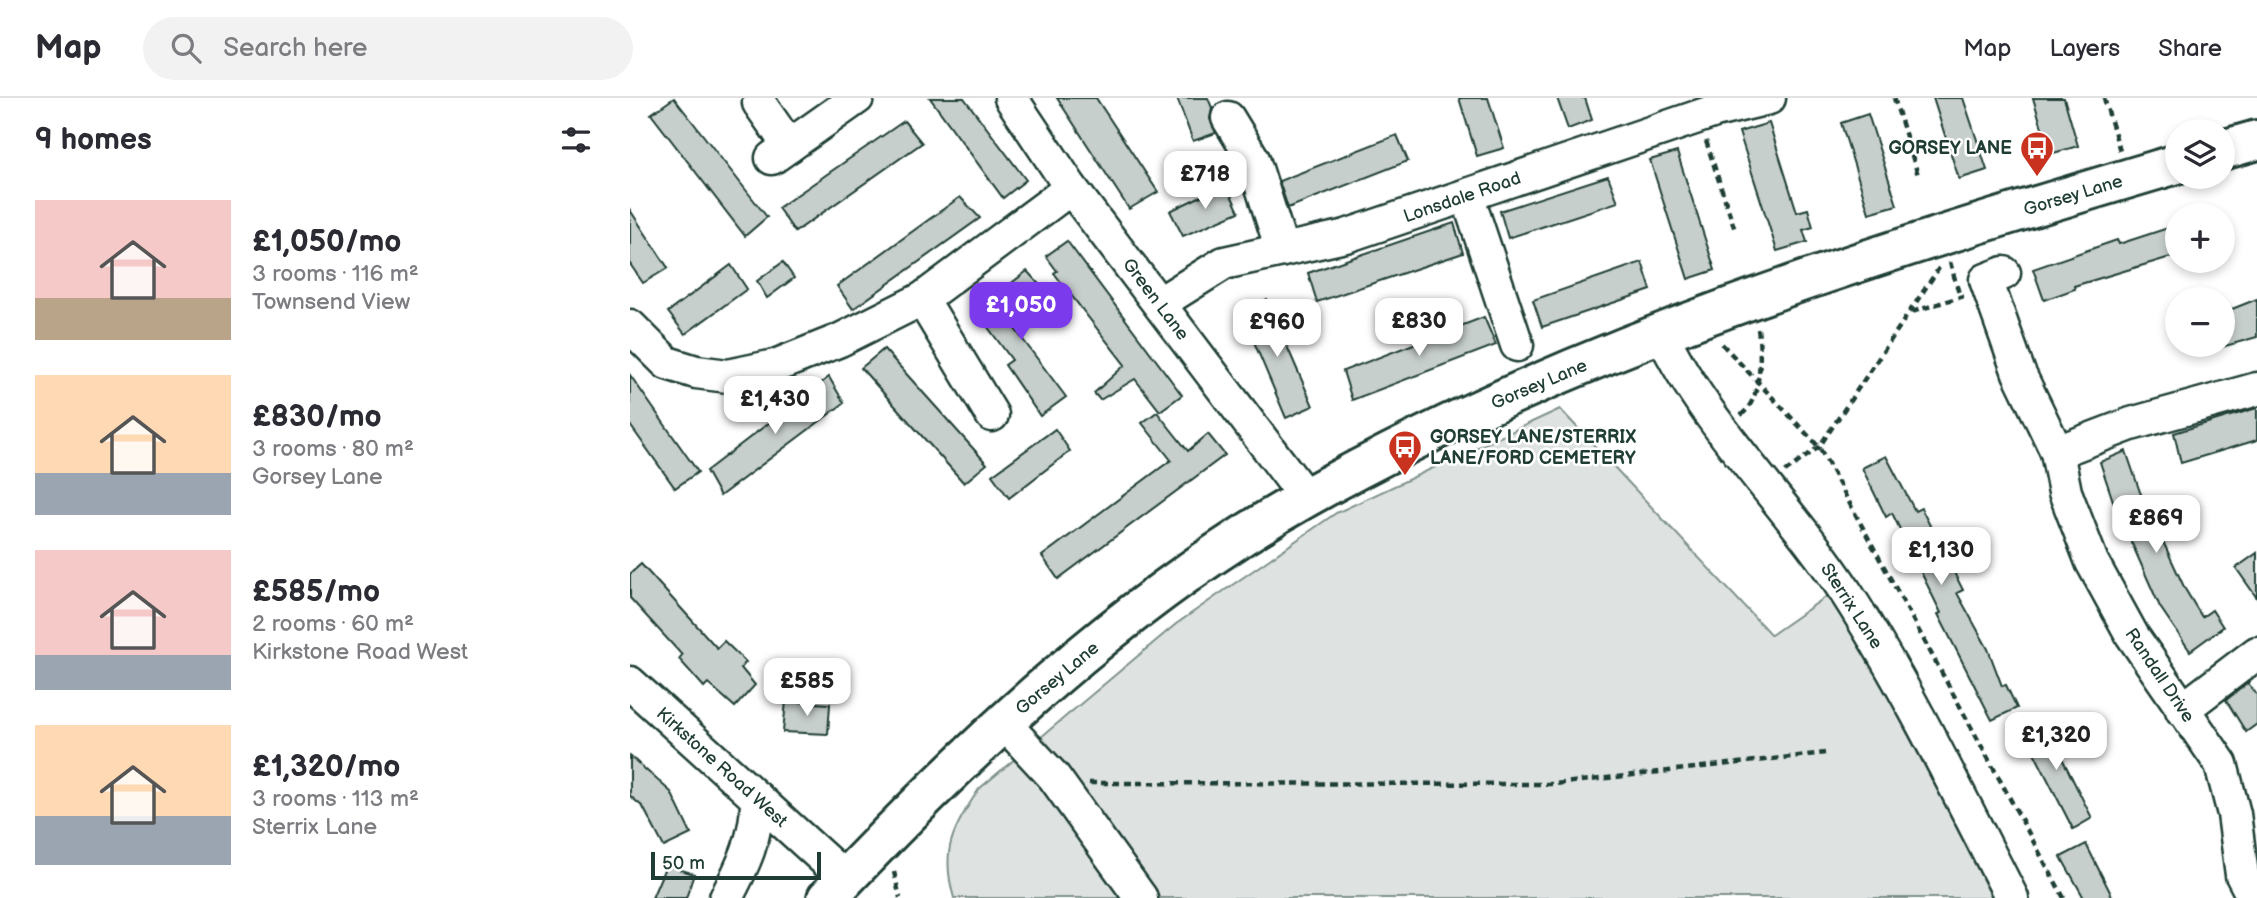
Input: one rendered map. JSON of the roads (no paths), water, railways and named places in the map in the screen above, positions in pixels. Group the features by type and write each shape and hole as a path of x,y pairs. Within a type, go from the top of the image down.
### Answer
{"main road":[{"path":"2235,146 2257,140"},
{"name":"Gorsey Lane","path":"836,888 1004,723 1086,652 1169,588 1306,498 1443,427 1742,302 1910,244 2165,168"}],"street":[{"path":"759,103 781,152 857,98"},
{"name":"Green Lane","path":"1011,98 1070,188 1306,498"},
{"name":"Lonsdale Road","path":"1160,303 1224,263 1346,236 1698,117 1769,98"},
{"path":"1228,118 1253,159 1282,250"},
{"path":"630,326 667,363 695,372 729,376 775,366 841,340 922,299 1070,188"},
{"path":"1467,195 1517,345"},
{"name":"Randall Drive","path":"1976,281 2057,452 2065,492 2092,562 2132,635 2221,764 2234,814 2242,876 2254,898"},
{"path":"922,299 992,415"},
{"name":"Sterrix Lane","path":"1662,334 1683,376 1768,485 1846,593 1907,694 2012,898"},
{"path":"2057,452 2132,424 2257,389"},
{"path":"2182,710 2257,653"},
{"name":"Kirkstone Road West","path":"630,684 757,799 836,888"},
{"path":"1004,723 1058,783 1140,898"},
{"path":"726,898 751,845 757,820 757,799"}],"place":[{"name":"GORSEY LANE","path":"2037,178"},
{"name":"GORSEY LANE/STERRIX LANE/FORD CEMETERY","path":"1405,477"}]}
